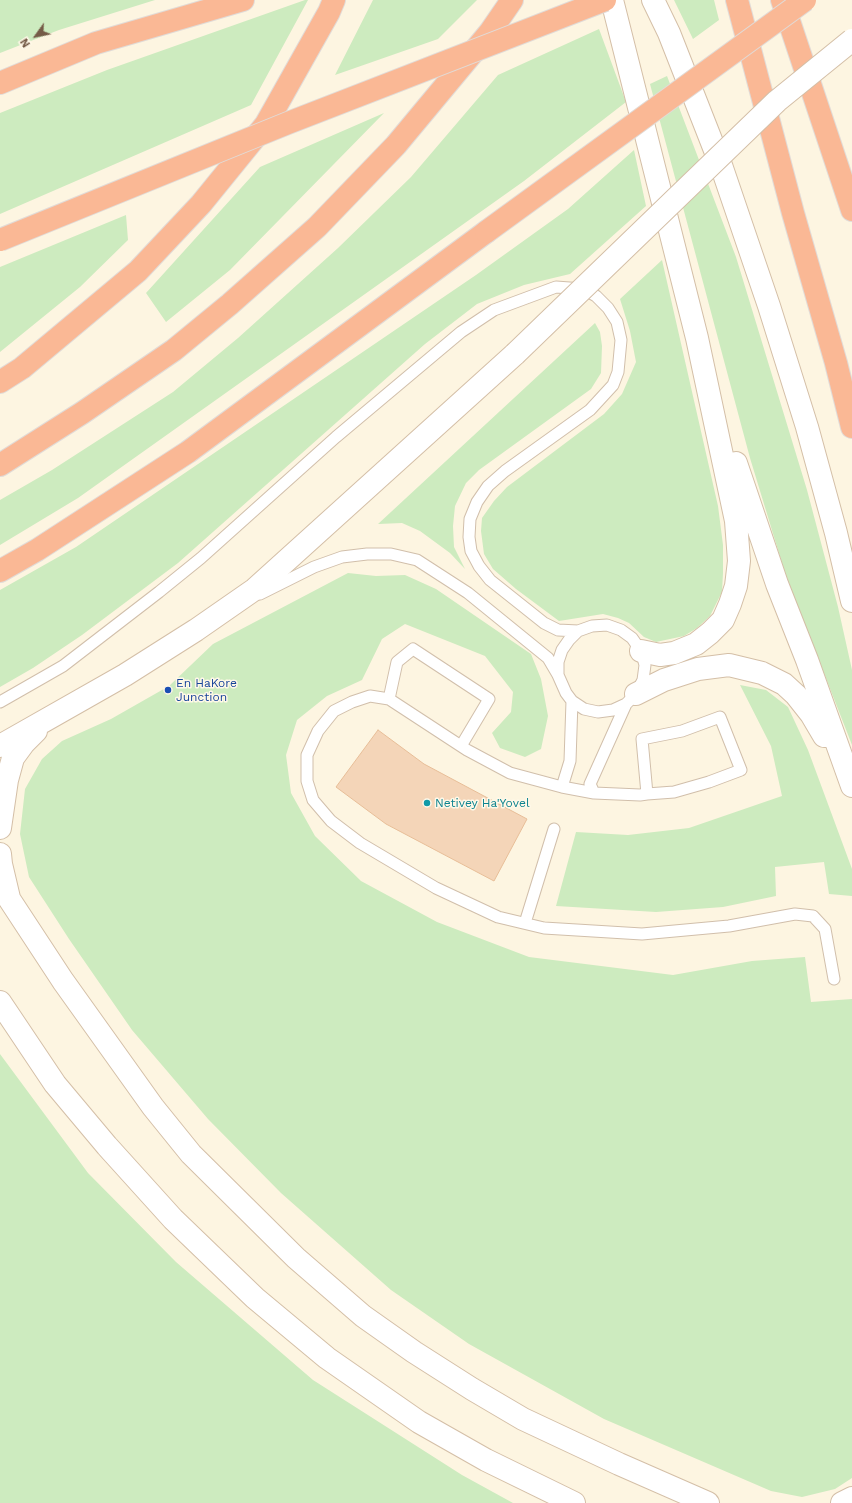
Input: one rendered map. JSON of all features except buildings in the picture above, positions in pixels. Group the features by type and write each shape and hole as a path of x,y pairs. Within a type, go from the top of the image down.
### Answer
{"highway":[{"path":"0,83 96,43 243,0"},
{"path":"0,382 22,368 138,271 201,204 266,124 329,12 334,0"},
{"path":"0,465 82,413 174,350 230,304 317,227 396,145 490,32 512,0"},
{"path":"0,240 288,123 605,0"},
{"path":"737,0 793,214 836,363 852,427"},
{"path":"782,0 852,210"},
{"path":"0,572 56,538 188,452 486,232 805,0"}],"main road":[{"path":"612,0 697,338 736,521 738,561 736,586 723,620 696,644 674,652 660,655 641,650"},
{"path":"653,0 669,34 722,168 769,306 807,427 836,533 852,601"},
{"path":"0,746 125,675 217,616 255,589 515,354 777,101 852,40"},
{"path":"697,338 743,485 772,570 807,660 852,786"},
{"path":"631,699 664,680 698,669 729,665 762,673 784,684 811,714 831,748 852,795"},
{"path":"0,828 7,780 13,758 24,742 47,720"},
{"path":"0,854 0,864 5,894 63,981 162,1119 191,1154 301,1263 363,1316 414,1352 523,1419 619,1464 710,1502"},
{"path":"0,1002 55,1084 107,1146 173,1219 255,1298 327,1358 419,1422 486,1460 574,1503"},
{"path":"842,1503 852,1498"}],"lane":[{"path":"0,702 63,666 148,601 201,558 336,436 461,332 494,310 531,295 556,287 583,289 596,296 608,308 617,322 621,340 618,372 604,397 590,410 488,486 474,508 470,519 469,537 471,551 478,566 490,580 544,623 558,630 578,631 592,626 607,625 621,630 632,638 641,650 644,665 643,680 631,699 590,784 594,792"},
{"path":"217,616 314,567 342,558 367,554 391,554 417,560 468,593 548,658 558,675 563,689 572,701 584,709 598,712 613,710 631,699"},
{"path":"558,675 558,662 562,650 578,631"},
{"path":"389,699 397,662 413,649 489,699 461,746"},
{"path":"647,794 642,739 682,731 720,717 741,770 709,782 674,792 647,794 594,792 562,788 510,773 461,746 389,699 370,696 352,702 334,711 318,731 307,755 307,781 313,800 331,821 360,842 436,888 498,917 544,928 642,934 729,926 794,914 812,916 825,929 834,979"},
{"path":"562,788 570,761 572,701"},
{"path":"525,923 554,829"}],"green space":[{"path":"0,0 155,0 59,30 0,53"},
{"path":"308,0 251,105 0,214 0,113 107,70"},
{"path":"373,0 477,0 438,39 335,75"},
{"path":"674,0 714,0 719,20 693,39"},
{"path":"599,29 626,102 524,181 78,498 0,545 0,500 52,470 173,392 238,338 338,248 411,177 498,75"},
{"path":"667,76 736,257 807,490 838,607 852,670 852,745 785,573 750,458 650,84"},
{"path":"384,113 230,270 166,322 146,293 260,167"},
{"path":"634,150 646,206 570,274 524,285 477,304 425,344 178,563 82,635 33,668 0,687 0,590 76,547 476,275 568,209"},
{"path":"126,215 128,240 80,287 0,352 0,267"},
{"path":"662,260 718,506 723,545 723,573 722,592 710,616 697,628 684,636 656,642 644,637 629,623 603,614 559,621 516,589 493,569 484,554 481,531 482,518 494,501 507,487 604,414 622,394 636,362 630,331 620,299"},
{"path":"595,323 600,332 602,346 601,373 591,389 479,470 466,483 455,506 453,526 454,547 465,569 450,553 420,531 402,523 378,524"},
{"path":"348,573 376,576 405,575 436,589 531,654 541,679 548,716 541,749 525,757 500,748 492,733 511,712 513,692 485,656 405,624 382,639 362,680 327,696 297,720 286,755 291,793 315,836 361,881 437,922 529,957 673,975 752,961 805,957 811,1002 852,999 852,1478 835,1489 802,1497 771,1491 604,1419 469,1344 391,1290 281,1193 208,1119 132,1030 69,939 29,877 20,834 25,789 42,759 62,741 111,719 169,686 213,644"},
{"path":"740,685 766,690 788,707 808,750 852,869 852,896 829,894 824,862 775,867 776,896 723,907 656,912 556,906 576,832 628,835 689,828 782,796 771,746"},
{"path":"0,1054 88,1173 176,1262 313,1380 462,1475 513,1503 0,1503"}],"place":[{"name":"En HaKore Junction","path":"168,690"},
{"name":"Netivey Ha'Yovel","path":"427,803"}]}
